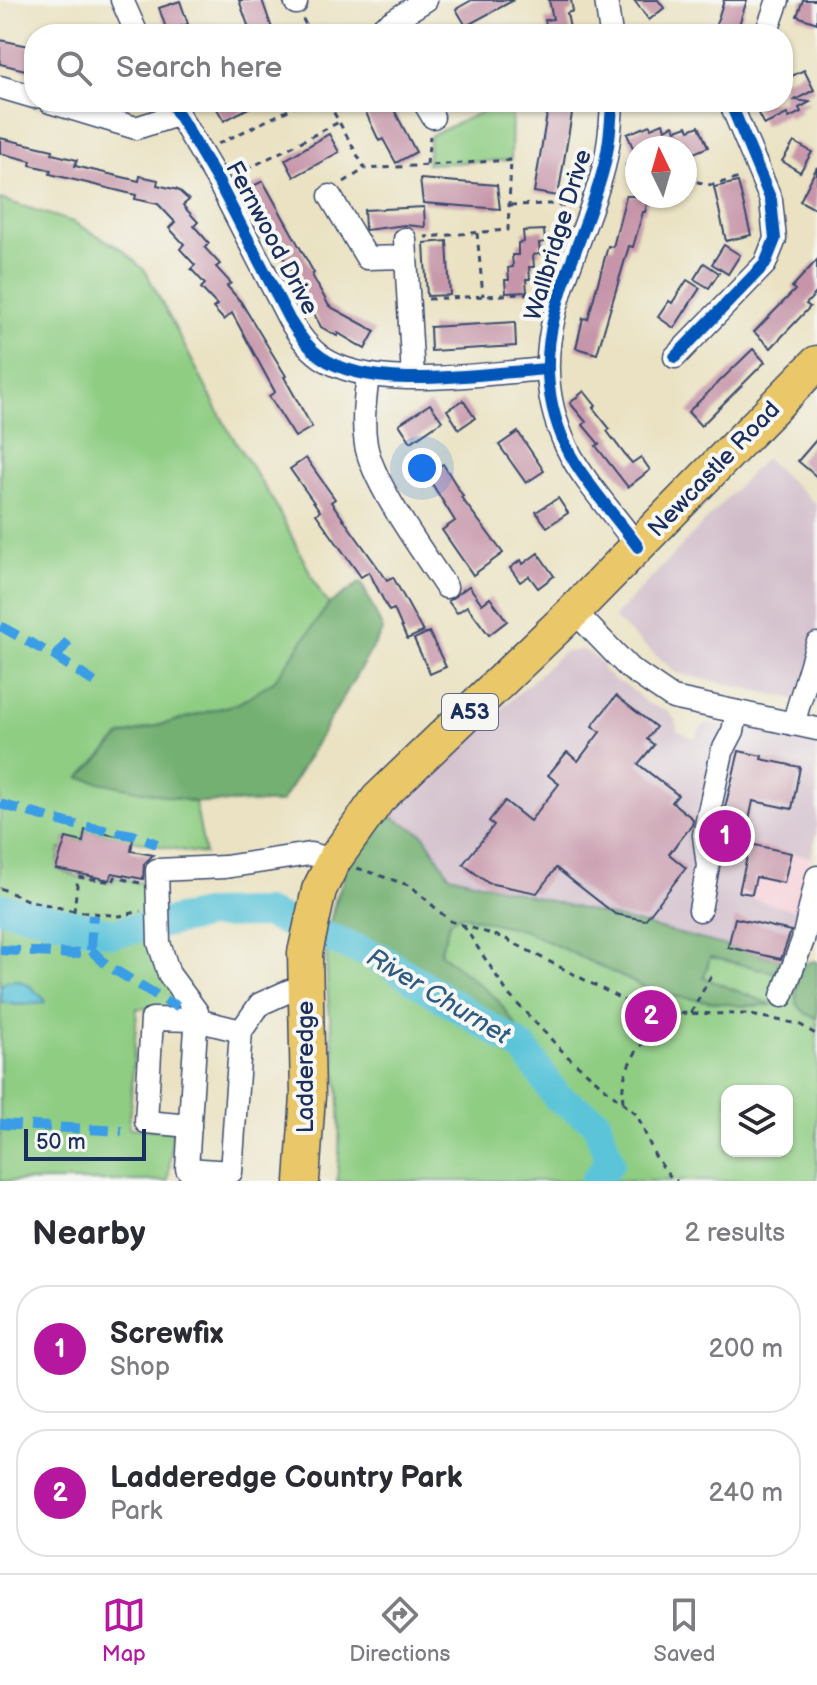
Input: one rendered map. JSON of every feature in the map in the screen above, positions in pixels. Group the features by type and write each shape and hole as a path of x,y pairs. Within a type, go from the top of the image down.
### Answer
{"highway":[{"name":"Newcastle Road","path":"327,875 378,799 574,611 817,363"},
{"name":"Ladderedge","path":"302,1181 308,1096 305,953 327,875"}],"street":[{"path":"122,0 133,24"},
{"path":"388,24 426,0"},
{"path":"606,0 610,24"},
{"path":"770,24 778,0"},
{"path":"0,87 24,94"},
{"path":"83,112 136,128 166,112"},
{"name":"Fernwood Drive","path":"176,112 219,183 289,319 303,341 322,358 368,376 387,379 547,369"},
{"name":"Wallbridge Drive","path":"611,112 602,174 552,317 547,369 555,415 569,451 638,547"},
{"path":"675,357 765,264 775,239 774,213 734,112"},
{"path":"330,196 367,258 405,248 413,377"},
{"path":"368,376 365,427 369,456 414,538 446,587"},
{"path":"574,611 629,668 673,698 817,729"},
{"path":"793,724 817,644"},
{"path":"700,910 708,866 704,835 722,752 733,731 737,712"},
{"path":"305,991 289,991 260,1004 241,1031 231,1172 187,1169 196,1016 169,974 159,943 153,885 157,870 225,867 310,854 327,875"},
{"path":"782,996 803,940 817,877"},
{"path":"190,1126 146,1122 152,1019 196,1016 241,1031"}],"path":[{"path":"201,153 285,112"},
{"path":"334,112 365,169"},
{"path":"427,164 432,112"},
{"path":"219,183 339,122"},
{"path":"330,196 365,169 511,160 508,230 405,248"},
{"path":"697,182 711,185 760,173"},
{"path":"509,206 550,204 589,211"},
{"path":"477,233 483,296"},
{"path":"408,300 560,291"},
{"path":"327,875 411,886 450,921 504,938 631,1004 655,1013 745,1014 799,1024 817,1035"},
{"path":"0,888 27,900 74,911 120,916 146,909 153,885 115,877 113,882 78,877 74,911"},
{"path":"463,925 509,995 567,1056 637,1115 655,1156 677,1181"},
{"path":"691,1013 712,974"},
{"path":"623,1102 621,1084 633,1055 671,1015"}],"shaded area":[{"path":"765,458 817,505 817,704 676,673 613,618"},
{"path":"584,650 603,663 602,669 617,682 626,685 647,703 669,712 676,721 677,730 695,738 707,723 742,733 753,729 816,745 817,830 811,857 749,843 737,895 799,911 786,961 449,875 423,834 387,814 563,652"},
{"path":"749,843 811,857 799,911 737,896"}],"green space":[{"path":"482,112 512,112 511,160 427,164 430,136"},
{"path":"0,199 73,222 122,249 146,272 226,426 275,504 329,604 275,680 239,703 121,736 81,777 195,802 205,854 85,830 83,842 66,838 64,849 60,849 57,869 79,877 113,882 115,877 156,886 159,943 197,1012 137,1008 129,1128 173,1131 168,1181 0,1181"},
{"path":"361,582 383,630 281,803 195,802 80,778 121,736 239,703 275,680 329,604"},
{"path":"387,814 423,834 449,875 786,961 782,974 710,957 704,978 773,1005 741,1006 658,994 526,931 461,915 450,921 440,953 497,999 529,1044 385,949 329,926 347,865"},
{"path":"423,834 449,875 723,946 803,964 817,962 817,1181 337,1181 339,1108 329,1006 329,927 337,893"},
{"path":"817,962 817,1018 806,1014 796,1003 797,979 804,964"}],"water":[{"path":"18,980 30,986 45,1000 44,1003 18,1005 1,1002 0,986 7,981"}],"building":[{"path":"239,0 262,0 270,24 247,24"},
{"path":"472,0 514,0 470,24 465,24 456,9"},
{"path":"549,0 571,0 573,11 567,13 569,24 546,24 545,20 553,19"},
{"path":"634,0 658,0 664,8 649,20"},
{"path":"724,0 747,0 739,24 716,24"},
{"path":"803,0 817,0 817,23 797,16"},
{"path":"180,1 188,24 165,24 159,8"},
{"path":"0,40 24,45 24,70 0,64"},
{"path":"804,70 814,90 795,100 810,102 799,108 801,112 789,118 787,114 764,125 757,112 793,112 793,76"},
{"path":"219,112 241,112 224,121"},
{"path":"366,112 395,112 416,152 396,163 383,139 379,141"},
{"path":"547,112 572,112 558,196 534,192"},
{"path":"663,123 665,129 673,125 676,130 699,126 708,147 697,152 697,136 627,134 650,125 651,128"},
{"path":"329,134 339,152 294,177 285,160"},
{"path":"0,138 53,150 52,154 77,160 75,166 139,181 140,176 158,180 157,185 178,190 189,200 183,205 198,222 194,226 209,243 205,248 220,264 216,267 231,283 227,286 241,302 286,376 312,427 295,437 269,396 275,392 232,313 224,320 213,308 217,305 201,288 205,284 191,269 195,265 180,249 184,244 169,228 175,222 158,204 135,199 136,195 50,174 51,170 30,165 31,161 0,153"},
{"path":"794,142 812,152 800,172 782,161"},
{"path":"817,167 817,210 800,201"},
{"path":"420,179 497,185 500,209 423,203"},
{"path":"263,181 329,306 375,331 365,349 321,327 247,189"},
{"path":"738,182 751,235 726,241 714,187"},
{"path":"625,200 625,208 646,208 633,247 629,246 597,354 576,348 583,318 588,319 608,246 613,247"},
{"path":"424,207 425,227 365,228 364,210"},
{"path":"544,230 545,242 539,243 540,254 533,255 534,267 529,267 527,292 506,293 508,268 513,267 512,255 518,255 518,243 524,242 523,231"},
{"path":"447,241 450,295 427,296 424,243"},
{"path":"724,245 740,255 728,274 712,264"},
{"path":"817,260 817,292 806,304 810,307 771,348 754,332 795,290 792,287"},
{"path":"704,263 719,273 709,288 694,279"},
{"path":"687,280 700,288 674,328 658,317"},
{"path":"515,322 516,346 431,351 430,327"},
{"path":"753,349 765,362 701,426 688,412"},
{"path":"584,391 625,455 632,463 641,457 650,470 628,487 596,446 599,444 583,425 586,422 570,403"},
{"path":"463,400 475,418 459,429 447,410"},
{"path":"430,404 442,421 411,442 399,424"},
{"path":"518,432 544,471 526,483 499,445"},
{"path":"817,439 817,477 798,461"},
{"path":"306,458 335,499 331,502 387,580 393,577 423,632 407,639 394,609 389,611 369,572 361,577 316,514 320,511 290,469"},
{"path":"443,464 461,497 503,553 473,575 442,530 455,521 426,474"},
{"path":"558,498 568,513 547,527 536,512"},
{"path":"538,553 554,576 538,588 529,576 520,582 510,568 521,560 523,564"},
{"path":"469,586 482,604 490,598 507,621 489,635 467,606 457,613 448,601"},
{"path":"429,632 446,667 430,674 414,639"},
{"path":"616,696 656,727 647,739 654,745 638,764 678,795 672,802 693,819 692,825 669,854 686,868 645,920 615,914 556,868 537,893 488,883 463,864 494,825 489,821 505,801 530,821 559,784 548,775 567,752 578,761 600,732 592,726"},
{"path":"739,751 800,767 792,809 753,801 744,843 718,836"},
{"path":"85,830 133,839 131,851 153,855 144,864 143,879 112,873 110,880 56,869 66,838 83,842"},
{"path":"750,844 791,853 784,883 756,877 752,894 739,892"},
{"path":"735,918 791,931 781,959 728,947"}],"waterway":[{"name":"River Churnet","path":"0,907 113,933 209,914 265,913 380,958 524,1049 557,1097 596,1121 610,1162 595,1181"}],"marked path":[{"path":"0,626 100,686"},
{"path":"56,657 69,640"},
{"path":"0,804 71,824 133,835 157,844"},
{"path":"0,950 73,954 91,950 93,915"},
{"path":"91,950 108,966 178,1006"},
{"path":"0,1124 122,1131"}],"cycle path":[{"path":"177,112 219,183 289,319 303,340 321,357 343,368 399,378 547,369"},
{"path":"611,112 602,174 556,309 549,342 548,376 553,411 573,460 638,547"},
{"path":"675,357 765,264 775,239 771,200 734,112"}],"place":[{"name":"Screwfix","path":"725,836"},
{"name":"Ladderedge Country Park","path":"651,1016"}]}
